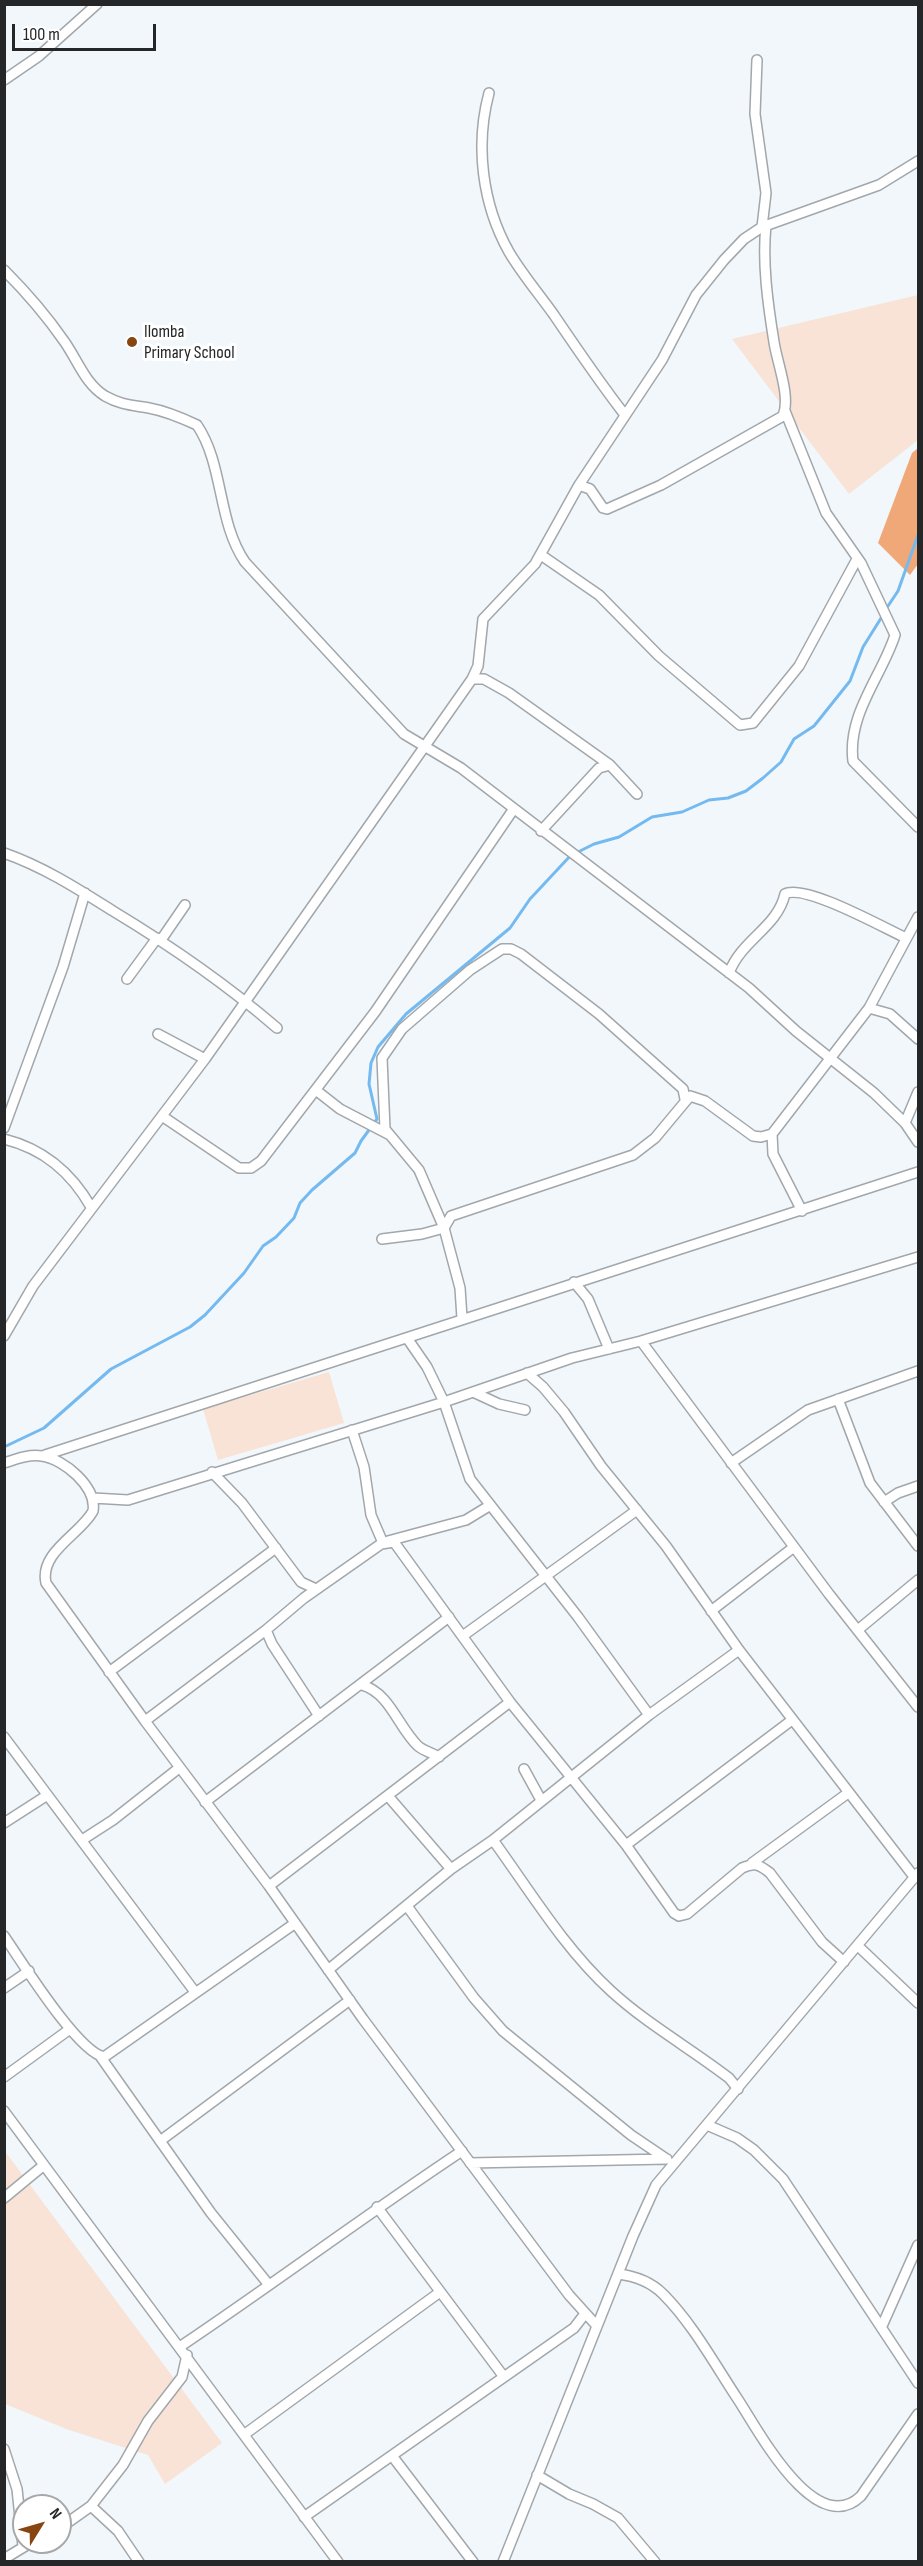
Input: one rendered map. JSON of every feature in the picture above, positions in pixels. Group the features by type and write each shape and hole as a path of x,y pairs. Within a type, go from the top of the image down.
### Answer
{"street":[{"path":"4,80 39,56 97,4"},
{"path":"757,60 755,114 766,193 764,226 768,290 785,411 826,513 858,559 896,635 888,656 868,688 860,709 852,759 856,766 918,827"},
{"path":"489,93 482,119 484,175 500,236 518,266 626,415"},
{"path":"4,1336 33,1286 205,1059 472,679 477,666 483,619 541,555 579,485 662,360 708,278 744,239 764,226 879,185 918,161"},
{"path":"4,270 36,303 66,342 91,385 102,394 133,408 156,410 197,425 209,452 229,529 244,562 398,728 410,739 461,768 729,973 830,1059 874,1093 905,1123 918,1142"},
{"path":"579,485 590,489 603,508 607,509 661,485 768,427 783,416 785,411"},
{"path":"541,555 599,595 659,656 740,725 753,723 798,666 858,559"},
{"path":"472,679 484,679 495,683 610,765 637,794"},
{"path":"541,831 599,768 610,765"},
{"path":"162,1116 230,1163 247,1169 256,1166 273,1148 375,1012 513,810"},
{"path":"4,853 35,865 159,939 245,1000 277,1028"},
{"path":"729,973 737,956 779,914 785,894 792,891 822,899 906,938"},
{"path":"4,1128 9,1106 63,967 85,893"},
{"path":"127,979 185,905"},
{"path":"444,1228 446,1221 455,1213 633,1155 655,1138 690,1096 705,1101 753,1136 761,1137 772,1134 869,1008 918,917"},
{"path":"462,1318 460,1288 444,1228 419,1170 388,1134 384,1125 381,1068 388,1046 402,1029 477,965 502,949 511,949 521,954 599,1014 684,1089 686,1099"},
{"path":"869,1008 890,1014 918,1039"},
{"path":"158,1034 205,1059"},
{"path":"317,1091 340,1109 388,1134"},
{"path":"905,1123 918,1092"},
{"path":"772,1134 773,1154 802,1210"},
{"path":"4,1139 27,1146 66,1172 75,1180 91,1207"},
{"path":"4,1463 26,1456 43,1456 462,1318 918,1172"},
{"path":"382,1239 422,1234 444,1228"},
{"path":"93,1498 128,1500 444,1402 572,1358 641,1341 918,1257"},
{"path":"574,1282 588,1299 609,1349"},
{"path":"407,1338 427,1367 444,1402 467,1474 649,1715"},
{"path":"641,1341 794,1547 918,1707"},
{"path":"731,1463 808,1410 918,1371"},
{"path":"504,2562 618,2274 650,2199 670,2160 707,2125 917,1875 792,1720 554,1400 527,1373"},
{"path":"473,1392 499,1404 525,1410"},
{"path":"838,1399 870,1483 918,1546"},
{"path":"352,1430 364,1467 371,1515 386,1542 398,1545 510,1702 626,1845 662,1899 679,1916 687,1914 848,1792"},
{"path":"43,1456 61,1462 69,1468 93,1498 94,1508 90,1518 52,1558 45,1576 46,1583 470,2163 584,2315 597,2326"},
{"path":"213,1472 242,1503 301,1582 304,1598"},
{"path":"884,1502 898,1492 918,1486"},
{"path":"145,1721 266,1630 316,1589 386,1542 466,1520 489,1506"},
{"path":"464,1635 637,1510"},
{"path":"711,1611 794,1547"},
{"path":"109,1672 276,1548"},
{"path":"859,1629 918,1580"},
{"path":"301,1582 316,1589"},
{"path":"205,1802 449,1617"},
{"path":"266,1630 272,1644 319,1716"},
{"path":"328,1970 451,1869 493,1839 569,1777 739,1650"},
{"path":"362,1685 371,1688 381,1696 417,1744 439,1757"},
{"path":"269,1886 510,1702"},
{"path":"626,1845 792,1720"},
{"path":"4,1737 195,1992"},
{"path":"82,1840 113,1820 180,1768"},
{"path":"524,1769 541,1800"},
{"path":"4,1823 46,1796"},
{"path":"388,1796 451,1869"},
{"path":"493,1839 573,1950 597,1977 637,2013 729,2078 738,2089"},
{"path":"752,1863 760,1865 770,1874 822,1942 844,1962"},
{"path":"407,1906 474,1998 503,2031 631,2134 670,2160"},
{"path":"100,2056 112,2053 294,1924"},
{"path":"4,1936 70,2029 91,2052 100,2056 160,2141 269,2285"},
{"path":"858,1946 918,2003"},
{"path":"4,1988 29,1971"},
{"path":"160,2141 350,2000"},
{"path":"4,2077 70,2029"},
{"path":"4,2111 188,2355 338,2562"},
{"path":"707,2125 737,2138 769,2163 783,2179 918,2383"},
{"path":"181,2346 377,2207 462,2151"},
{"path":"470,2163 670,2160"},
{"path":"4,2198 44,2165"},
{"path":"377,2207 504,2377"},
{"path":"882,2326 918,2245"},
{"path":"618,2274 647,2282 663,2293 712,2361 780,2465 803,2489 828,2504 841,2506 856,2502 888,2460 918,2414"},
{"path":"244,2434 440,2292"},
{"path":"304,2517 393,2457 574,2328 584,2315"},
{"path":"72,2519 91,2506 133,2452 154,2413 182,2377 188,2355"},
{"path":"4,2449 18,2494"},
{"path":"393,2457 473,2562"},
{"path":"537,2475 618,2518 655,2562"},
{"path":"91,2506 118,2531 139,2562"}],"shaded area":[{"path":"918,295 918,440 849,494 732,339"},
{"path":"918,448 918,564 910,575 878,543 912,453"},
{"path":"329,1372 344,1423 218,1460 203,1409"},
{"path":"4,2150 222,2443 165,2484 148,2455 69,2430 5,2404"}],"waterway":[{"path":"886,609 898,591 918,535"},
{"path":"578,852 594,844 619,837 652,817 682,812 709,800 728,798 746,791 763,778 781,762 794,739 814,726 850,681 863,647 883,615"},
{"path":"4,1447 44,1428 111,1369 190,1327 205,1315 244,1273 263,1246 276,1237 294,1218 300,1203 312,1190 355,1153 377,1119 369,1084 371,1063 378,1047 406,1014 510,928 530,899 572,854"}],"place":[{"name":"Ilomba Primary School","path":"132,342"}]}
